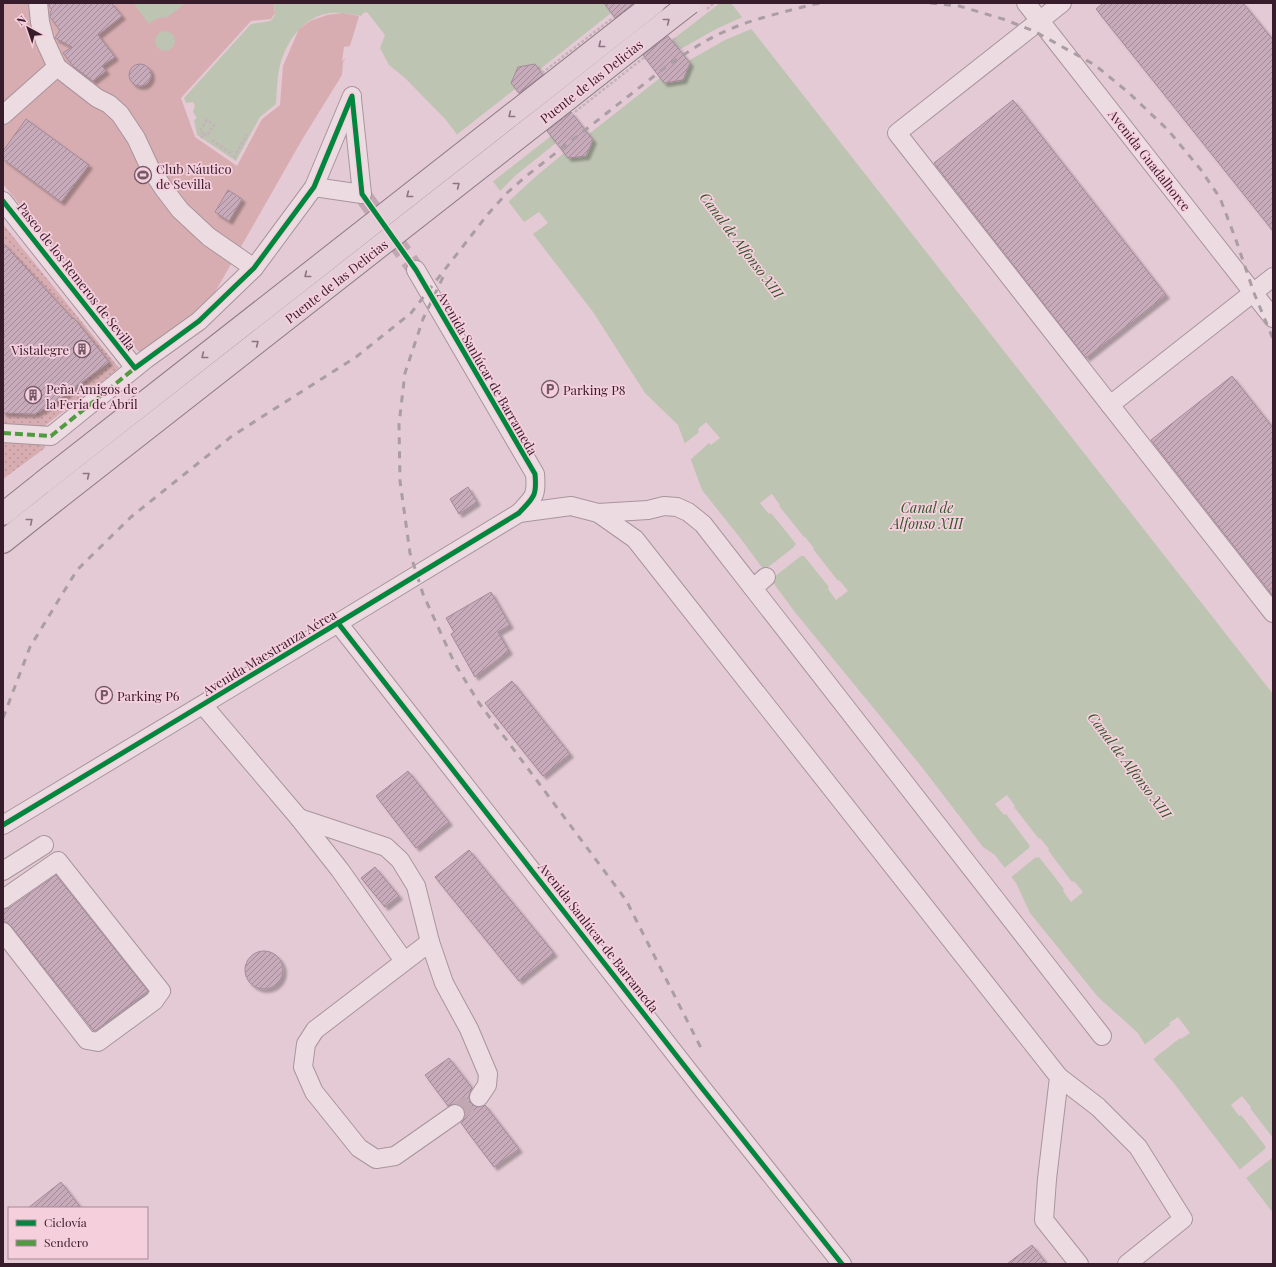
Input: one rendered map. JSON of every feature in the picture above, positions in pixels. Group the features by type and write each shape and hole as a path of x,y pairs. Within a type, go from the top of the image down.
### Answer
{"main road":[{"name":"Puente de las Delicias","path":"3,514 654,3"},
{"name":"Puente de las Delicias","path":"3,542 690,3"}],"street":[{"path":"38,3 40,22 45,41 57,67 97,98 109,104 120,114 136,138 150,168 180,210 209,237 254,268"},
{"name":"Avenida Guadalhorce","path":"1026,3 1273,318"},
{"path":"1062,3 897,132 1273,613"},
{"path":"3,115 57,67"},
{"name":"Paseo de los Remeros de Sevilla","path":"3,201 135,368 199,321 254,268 314,187 352,96 362,194 314,187"},
{"name":"Avenida Sanlúcar de Barrameda","path":"416,270 535,474 536,488"},
{"path":"1110,405 1273,278"},
{"path":"3,433 51,436 135,368"},
{"name":"Avenida Maestranza Aérea","path":"3,825 519,513 532,499 536,488"},
{"path":"519,513 571,506 598,513 648,510 664,506 677,507 688,512 703,524 760,582 1102,1036"},
{"path":"598,513 635,539 1059,1077 1098,1108 1138,1147 1183,1220 1126,1264"},
{"name":"Avenida Sanlúcar de Barrameda","path":"338,623 701,1087 842,1264"},
{"path":"203,705 299,818 340,870 404,961"},
{"path":"299,818 386,847 400,860 416,886 430,942 444,983 469,1029 488,1074 487,1086 479,1097"},
{"path":"3,871 44,845"},
{"path":"3,899 58,862 161,991 154,1001 98,1042 87,1040 3,932"},
{"path":"430,942 315,1030 306,1044 303,1067 314,1092 359,1148 376,1159 395,1156 455,1114"},
{"path":"1059,1077 1047,1179 1044,1220 1079,1264"}],"path":[{"path":"207,120 214,125 207,136 204,134 200,131 207,120"},
{"path":"201,138 204,134"},
{"path":"234,158 247,134"},
{"path":"212,140 232,154"}],"shaded area":[{"name":"Club Náutico de Sevilla","path":"3,3 273,3 275,13 271,19 251,21 181,98 195,137 237,166 262,119 280,105 283,66 299,29 310,21 327,15 343,13 359,16 350,46 344,47 342,61 346,58 343,62 342,75 303,138 210,301 139,352 3,184"},
{"path":"3,224 119,368 46,425 45,448 3,479"}],"water":[{"path":"186,3 166,18 157,19 149,24 134,4"},
{"name":"Canal de Alfonso XIII","path":"273,3 731,3 1273,694 1273,1213 1173,1082 1154,1060 1138,1033 1098,997 1030,913 1016,883 995,855 983,847 921,766 794,611 741,539 702,490 678,425 645,393 593,312 533,234 548,223 539,212 524,222 446,120 405,78 389,65 380,48 385,35 367,12 363,13 361,16 338,13 321,15 305,24 298,31 287,47 280,65 276,104 260,117 236,161 197,135 194,120 197,118 193,112 195,106 193,102 186,103 184,98 251,24 270,21 274,17 275,13"},
{"path":"165,31 172,34 175,41 172,48 165,51 158,48 155,41 158,34"}],"pier":[{"path":"609,3 720,3 672,40 679,50 716,29 745,16 754,28 725,40 688,61 690,63 683,80 664,83 660,78 589,134 593,140 586,156 568,158 564,153 507,203 499,192 516,175 556,143 551,136 491,183 455,136 515,89 511,83 518,67 535,64 539,70 611,13 607,8"},
{"path":"706,422 720,438 711,445 709,443 689,461 683,445 699,432 698,429"},
{"path":"772,494 780,505 779,506 814,548 813,549 838,581 839,580 848,591 836,600 828,589 829,587 804,556 801,556 774,577 767,568 796,544 771,513 769,514 760,503"},
{"path":"1007,795 1015,806 1014,807 1039,839 1040,838 1049,849 1048,850 1072,882 1074,881 1083,892 1071,902 1063,891 1064,889 1039,857 1036,857 1010,878 1003,869 1030,846 1006,814 1004,815 995,804"},
{"path":"1178,1017 1190,1033 1181,1039 1180,1038 1152,1060 1143,1046"},
{"path":"1242,1096 1273,1138 1273,1159 1272,1158 1245,1179 1238,1171 1266,1147 1241,1115 1239,1116 1231,1105"}],"building":[{"path":"49,3 111,3 122,16 98,35 115,57 102,66 106,71 93,81 74,67 63,53 72,47 55,38 60,30 50,17 50,12 52,10"},
{"path":"604,3 634,3 615,18"},
{"path":"1103,3 1243,3 1273,40 1273,231 1096,9"},
{"path":"668,36 690,63 683,80 664,83 643,55"},
{"path":"140,64 148,67 151,75 148,83 140,86 132,83 129,75 132,67"},
{"path":"535,64 543,75 519,93 511,83 518,67"},
{"path":"1013,100 1166,295 1086,358 934,163"},
{"path":"571,112 593,140 586,156 568,158 547,131"},
{"path":"26,119 89,165 61,202 3,159 3,151"},
{"path":"228,190 242,199 229,221 215,212"},
{"path":"3,243 73,319 74,318 109,362 57,401 35,414 3,413"},
{"path":"1232,376 1273,428 1273,596 1151,440"},
{"path":"468,487 477,502 459,514 450,499"},
{"path":"491,592 510,625 498,632 509,651 475,677 451,634 454,632 446,618"},
{"path":"512,681 570,754 543,776 485,703"},
{"path":"408,771 449,822 416,848 376,796"},
{"path":"469,850 554,953 519,981 435,877"},
{"path":"375,867 399,896 385,907 361,878"},
{"path":"56,875 148,991 95,1031 11,926 7,922 3,922 3,909 9,908"},
{"path":"264,951 274,954 280,960 283,970 280,980 274,986 264,989 254,986 248,980 245,970 248,960 254,954"},
{"path":"449,1058 472,1088 469,1096 470,1102 478,1107 485,1105 519,1149 494,1167 461,1123 464,1119 465,1113 463,1108 460,1105 454,1104 448,1106 425,1075"},
{"path":"61,1182 80,1207 29,1207"},
{"path":"1032,1245 1047,1264 1007,1264"}],"tunnel":[{"path":"362,194 416,270"},
{"path":"455,1114 479,1097"}],"railway":[{"path":"3,718 30,647 77,570 131,517 232,436 356,357 411,313 488,214 507,193 525,177 667,66 704,42 740,25 764,17 823,3"},
{"path":"930,3 959,6 1003,19 1034,31 1095,65 1129,93 1168,130 1201,170 1220,198 1254,293 1273,339"},
{"path":"443,277 423,319 405,373 399,424 400,481 410,553 423,594 454,662 479,703 626,900 701,1048"}],"marked path":[{"path":"3,433 51,436 135,368"}],"cycle path":[{"path":"3,825 519,513 535,492 535,474 416,270 362,194 352,96"},
{"path":"3,201 135,368 199,321 254,268 314,187 351,98"},
{"path":"338,623 701,1087 842,1264"}],"place":[{"name":"Club Náutico de Sevilla","path":"143,175"},
{"name":"Vistalegre","path":"82,349"},
{"name":"Parking P8","path":"550,389"},
{"name":"Peña Amigos de la Feria de Abril","path":"33,395"},
{"name":"Parking P6","path":"104,695"}]}
